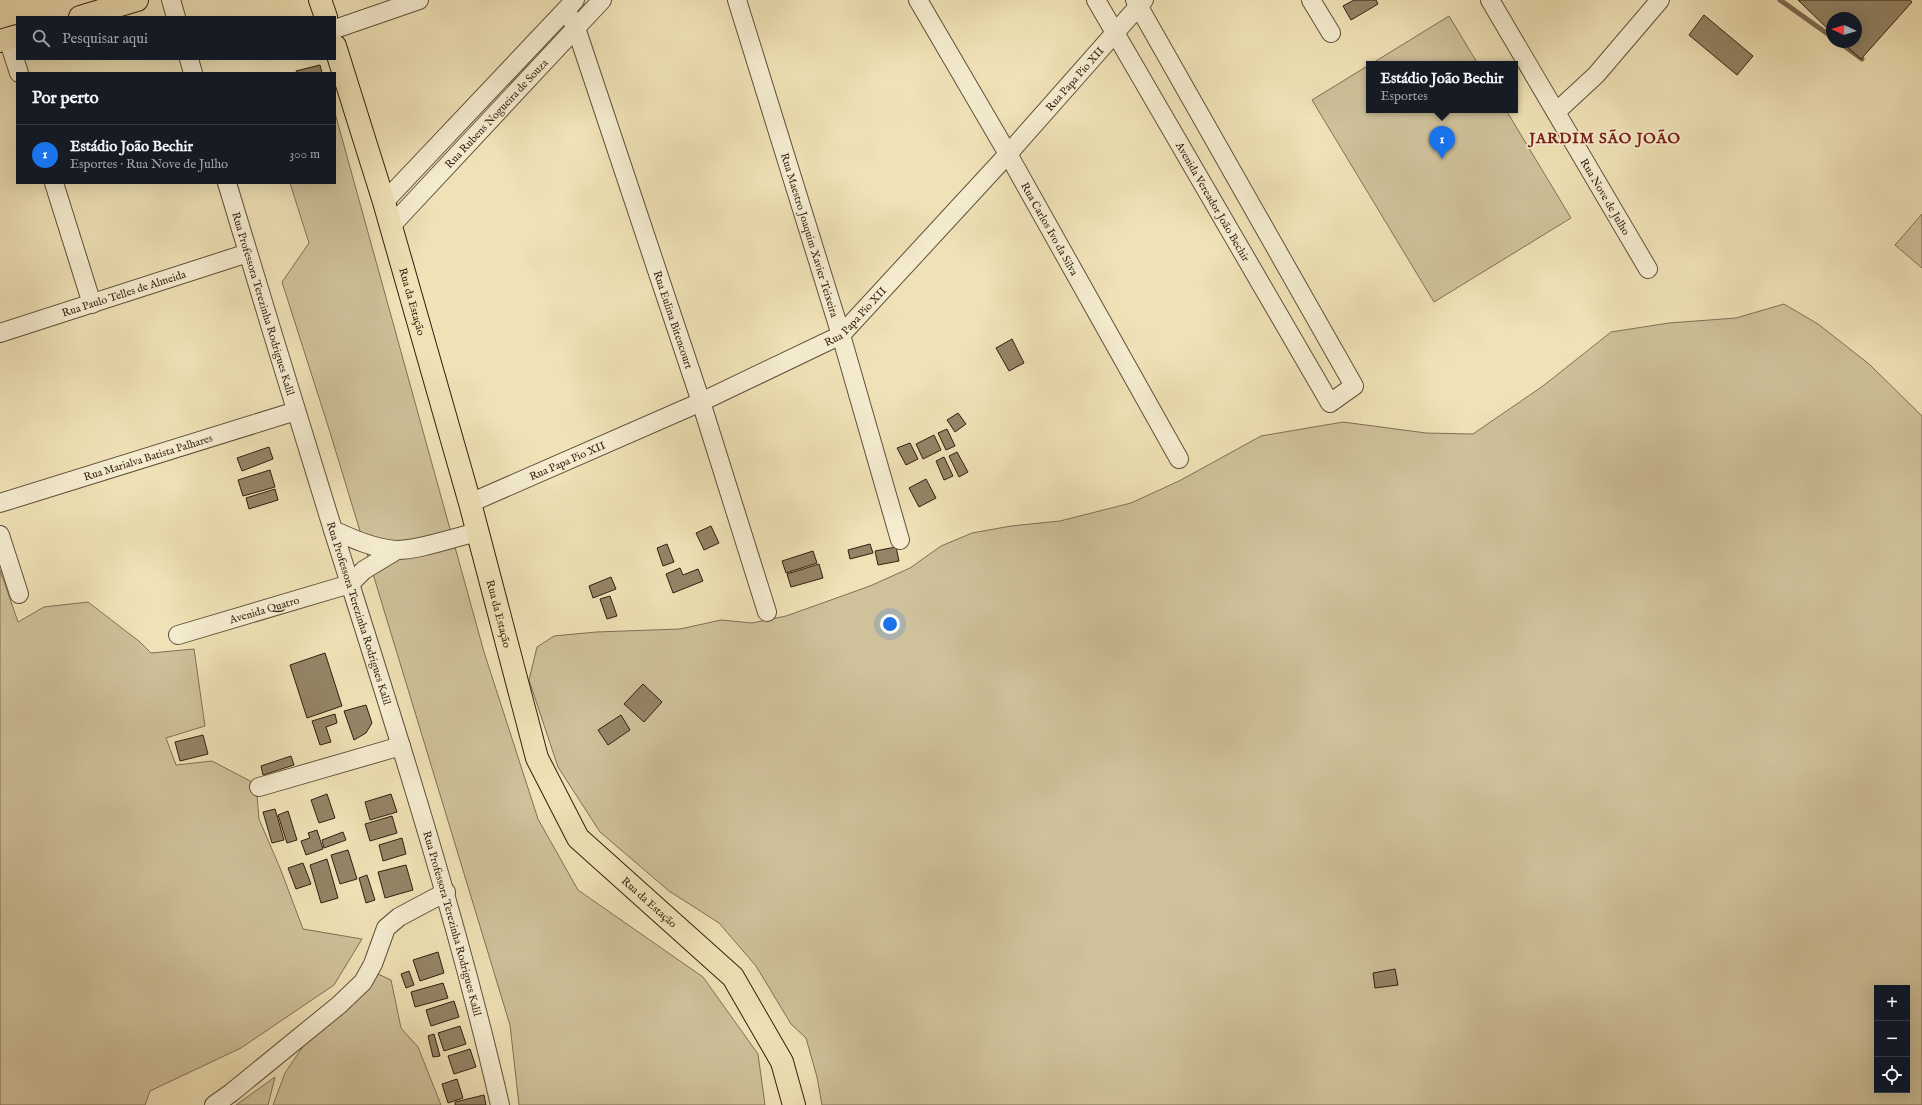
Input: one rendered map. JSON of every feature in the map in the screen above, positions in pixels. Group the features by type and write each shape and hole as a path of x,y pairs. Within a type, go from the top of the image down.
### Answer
{"main road":[{"path":"83,16 137,0"},
{"path":"320,0 326,16"},
{"name":"Rua da Estação","path":"336,49 384,202 470,503 537,758 578,838 733,977 782,1062 794,1105"}],"street":[{"path":"171,0 176,16"},
{"path":"336,29 419,0"},
{"name":"Rua Rubens Nogueira de Souza","path":"391,226 602,0"},
{"name":"Rua Maestro Joaquim Xavier Teixeira","path":"737,0 841,335 900,540"},
{"name":"Rua Carlos Ivo da Silva","path":"918,0 1008,154 1179,459"},
{"name":"Avenida Vereador João Bechir","path":"1096,0 1330,404 1354,386 1139,2"},
{"path":"1311,0 1331,33"},
{"name":"Rua Nove de Julho","path":"1490,0 1648,269"},
{"path":"1556,112 1596,75 1660,0"},
{"name":"Rua Papa Pio XII","path":"470,503 700,402 841,335 1008,154 1116,33 1139,2"},
{"name":"Rua Rubens Nogueira de Souza","path":"384,202 571,5"},
{"name":"Rua Eulina Bitencourt","path":"571,5 576,28 700,402 767,612"},
{"path":"8,39 19,72"},
{"path":"189,60 193,72"},
{"path":"54,184 92,304"},
{"name":"Rua Professora Terezinha Rodrigues Kalil","path":"227,184 296,411 446,892 486,1044 500,1105"},
{"name":"Rua Paulo Telles de Almeida","path":"0,333 248,253"},
{"name":"Rua Marialva Batista Palhares","path":"0,504 296,411"},
{"path":"333,530 364,544 397,550 422,546 478,532"},
{"path":"0,536 19,594"},
{"path":"350,584 364,570 397,550"},
{"name":"Avenida Quatro","path":"178,635 350,584"},
{"path":"259,787 401,746"},
{"path":"214,1105 231,1093 339,1005 363,982 373,964 386,928 399,917 446,892"}],"shaded area":[{"path":"1449,16 1476,61 1376,61"},
{"path":"1366,67 1366,113 1508,113 1571,218 1434,302 1312,100"},
{"path":"336,117 484,652 538,819 578,890 703,977 758,1054 765,1105 519,1105 510,1025 329,429 282,282 309,243 290,184 336,184"},
{"path":"1922,214 1922,268 1895,245"},
{"path":"1784,304 1818,324 1869,364 1922,416 1922,1105 822,1105 817,1077 806,1038 791,1024 756,966 719,923 669,891 600,832 558,767 529,680 537,647 554,636 596,632 680,629 721,620 752,623 786,616 870,586 910,568 941,546 972,533 1011,526 1060,521 1131,503 1179,481 1261,436 1343,422 1426,433 1473,434 1543,386 1611,332 1669,323 1736,318"},
{"path":"0,570 18,622 44,607 88,602 140,642 151,653 194,649 205,726 166,738 176,765 212,761 256,784 259,819 280,868 303,929 362,939 334,985 241,1048 150,1091 145,1105 0,1105"},
{"path":"376,973 391,980 401,1028 418,1047 441,1105 273,1105 285,1073 310,1036"},
{"path":"275,1077 268,1105 236,1105"}],"building":[{"path":"1354,0 1376,0 1378,4 1351,20 1343,6"},
{"path":"1798,0 1910,0 1912,2 1861,59 1849,48 1862,48 1862,12 1826,12 1826,27"},
{"path":"1704,15 1753,56 1737,75 1689,35"},
{"path":"320,65 322,72 296,72"},
{"path":"1012,339 1024,363 1009,371 996,348"},
{"path":"958,413 966,424 955,432 947,420"},
{"path":"947,429 955,446 946,450 938,433"},
{"path":"934,435 941,450 923,459 916,444"},
{"path":"910,443 918,459 906,465 897,448"},
{"path":"269,447 273,459 242,471 237,458"},
{"path":"957,452 968,472 959,477 949,456"},
{"path":"944,457 953,476 944,480 936,461"},
{"path":"270,470 275,487 243,496 238,480"},
{"path":"926,479 936,498 919,507 909,488"},
{"path":"275,489 278,500 249,509 246,498"},
{"path":"711,526 719,543 704,550 696,533"},
{"path":"667,544 674,562 663,566 657,548"},
{"path":"870,544 873,553 850,559 848,550"},
{"path":"896,547 899,561 878,565 875,551"},
{"path":"813,551 817,563 786,573 782,561"},
{"path":"819,564 823,578 791,587 787,574"},
{"path":"680,568 683,575 698,569 703,581 673,593 666,574"},
{"path":"611,577 616,589 593,598 589,586"},
{"path":"610,596 617,616 607,619 600,599"},
{"path":"325,653 342,706 307,718 290,665"},
{"path":"643,684 662,702 644,722 624,704"},
{"path":"366,705 372,723 366,733 354,740 344,711"},
{"path":"335,714 337,723 326,727 331,742 320,745 312,721"},
{"path":"621,715 630,730 608,745 598,730"},
{"path":"203,735 208,754 180,761 175,742"},
{"path":"291,756 294,765 263,775 261,766"},
{"path":"327,794 335,818 319,823 311,800"},
{"path":"391,794 397,812 370,820 365,802"},
{"path":"275,809 284,840 272,843 263,812"},
{"path":"288,811 297,840 287,843 278,815"},
{"path":"392,816 397,833 370,841 365,824"},
{"path":"317,830 323,849 306,855 301,841 310,838 308,833"},
{"path":"343,832 346,840 324,848 322,840"},
{"path":"402,838 406,854 383,861 379,845"},
{"path":"348,850 357,879 340,884 331,855"},
{"path":"327,859 338,898 321,903 310,865"},
{"path":"303,863 311,884 296,889 288,868"},
{"path":"406,865 413,890 385,898 378,872"},
{"path":"367,875 375,900 366,903 359,878"},
{"path":"438,952 444,973 420,981 413,960"},
{"path":"1395,969 1398,985 1375,988 1373,973"},
{"path":"409,971 414,985 406,988 401,974"},
{"path":"443,983 448,998 415,1007 411,992"},
{"path":"454,1001 459,1017 431,1026 426,1010"},
{"path":"460,1026 466,1044 444,1051 438,1033"},
{"path":"434,1034 440,1056 433,1057 428,1036"},
{"path":"470,1049 476,1067 454,1074 448,1056"},
{"path":"457,1079 463,1098 448,1103 442,1084"},
{"path":"484,1095 486,1105 455,1105 455,1102"}],"waterway":[{"path":"1780,0 1826,33"},
{"path":"1847,48 1862,59"}],"place":[{"name":"Estádio João Bechir","path":"1442,159"}],"district":[{"name":"JARDIM SÃO JOÃO","path":"1605,138"}]}
